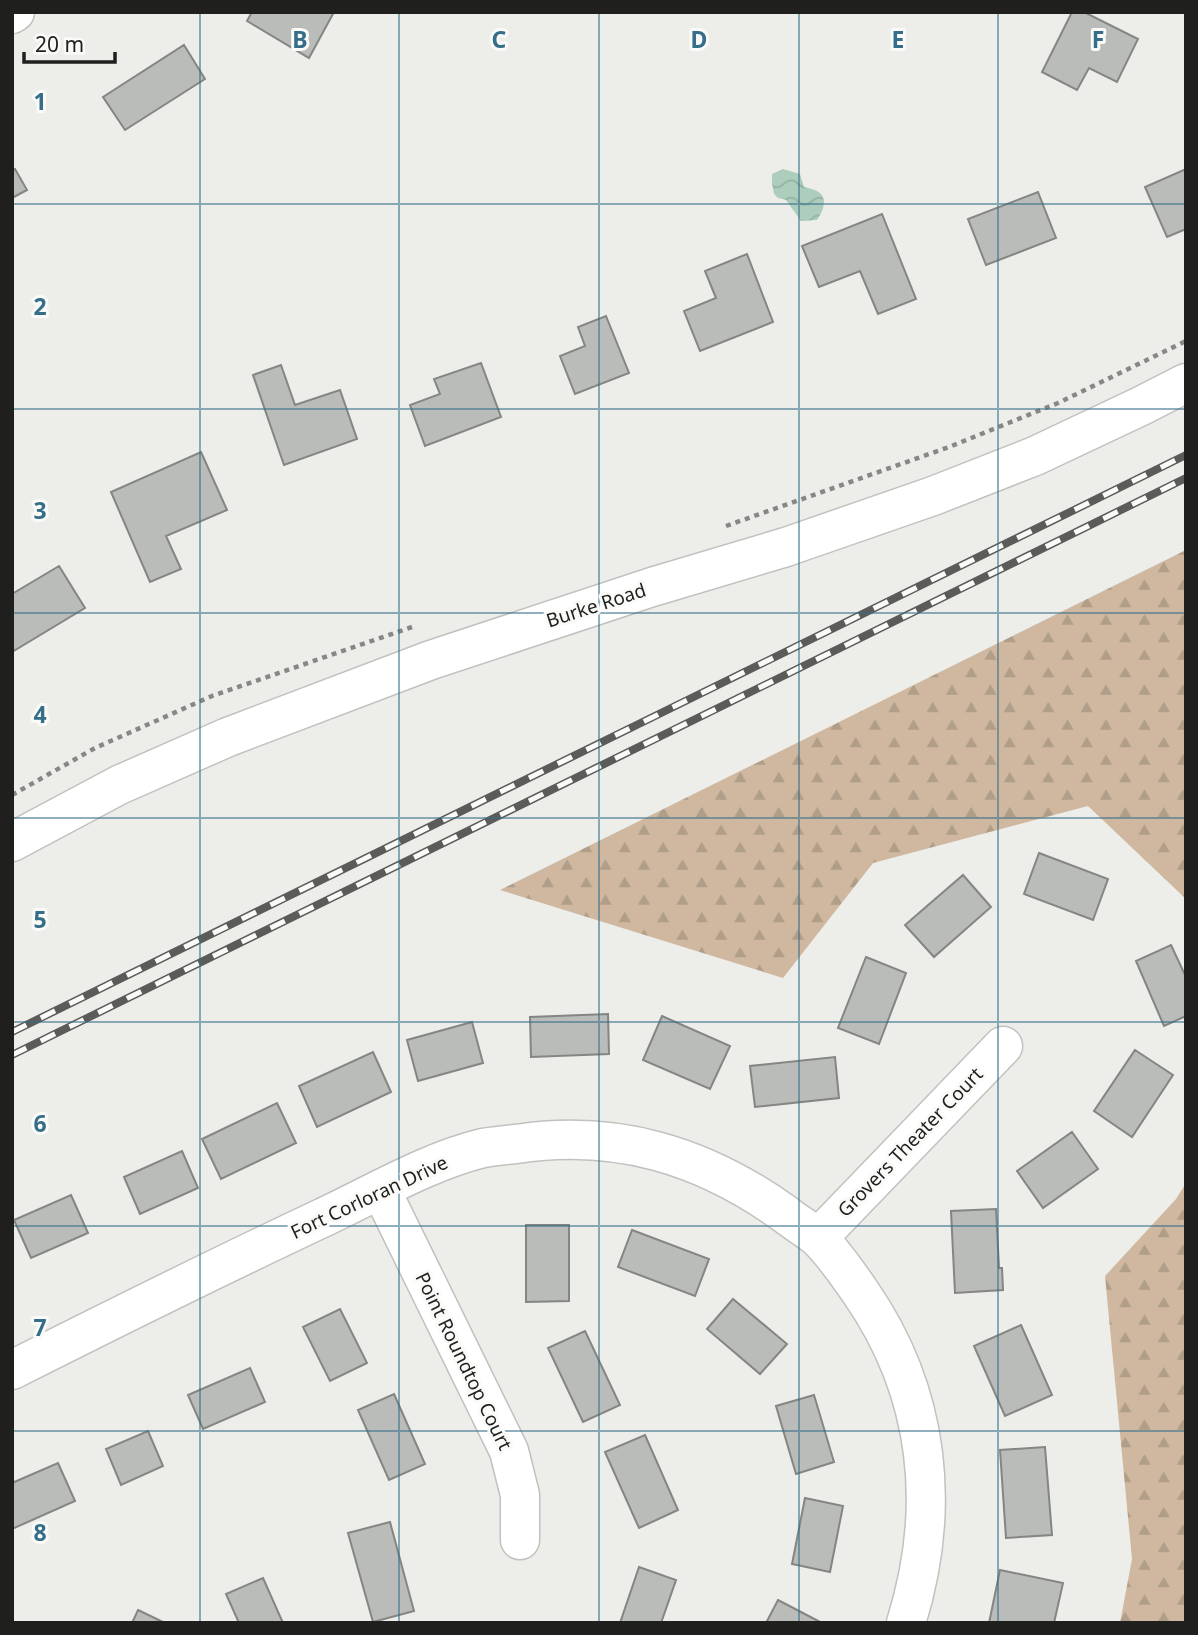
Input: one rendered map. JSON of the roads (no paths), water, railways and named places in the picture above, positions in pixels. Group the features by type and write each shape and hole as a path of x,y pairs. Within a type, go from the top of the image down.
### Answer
{"street":[{"name":"Burke Road","path":"12,842 120,785 228,737 432,660 652,587 786,547 933,496 1024,461 1186,383"},
{"name":"Grovers Theater Court","path":"818,1238 1003,1046"},
{"name":"Fort Corloran Drive","path":"12,1370 442,1161 485,1148 543,1140 603,1140 660,1151 710,1169 758,1194 818,1238 854,1282 892,1346 908,1386 920,1432 926,1475 922,1557 915,1595 906,1623"},
{"name":"Point Roundtop Court","path":"381,1190 509,1451 520,1495 520,1540"}],"water":[{"path":"783,169 800,174 804,187 817,191 822,196 823,207 817,220 801,221 786,200 774,194 772,174"}],"railway":[{"path":"12,1032 1186,455"},
{"path":"12,1055 1186,478"}]}
